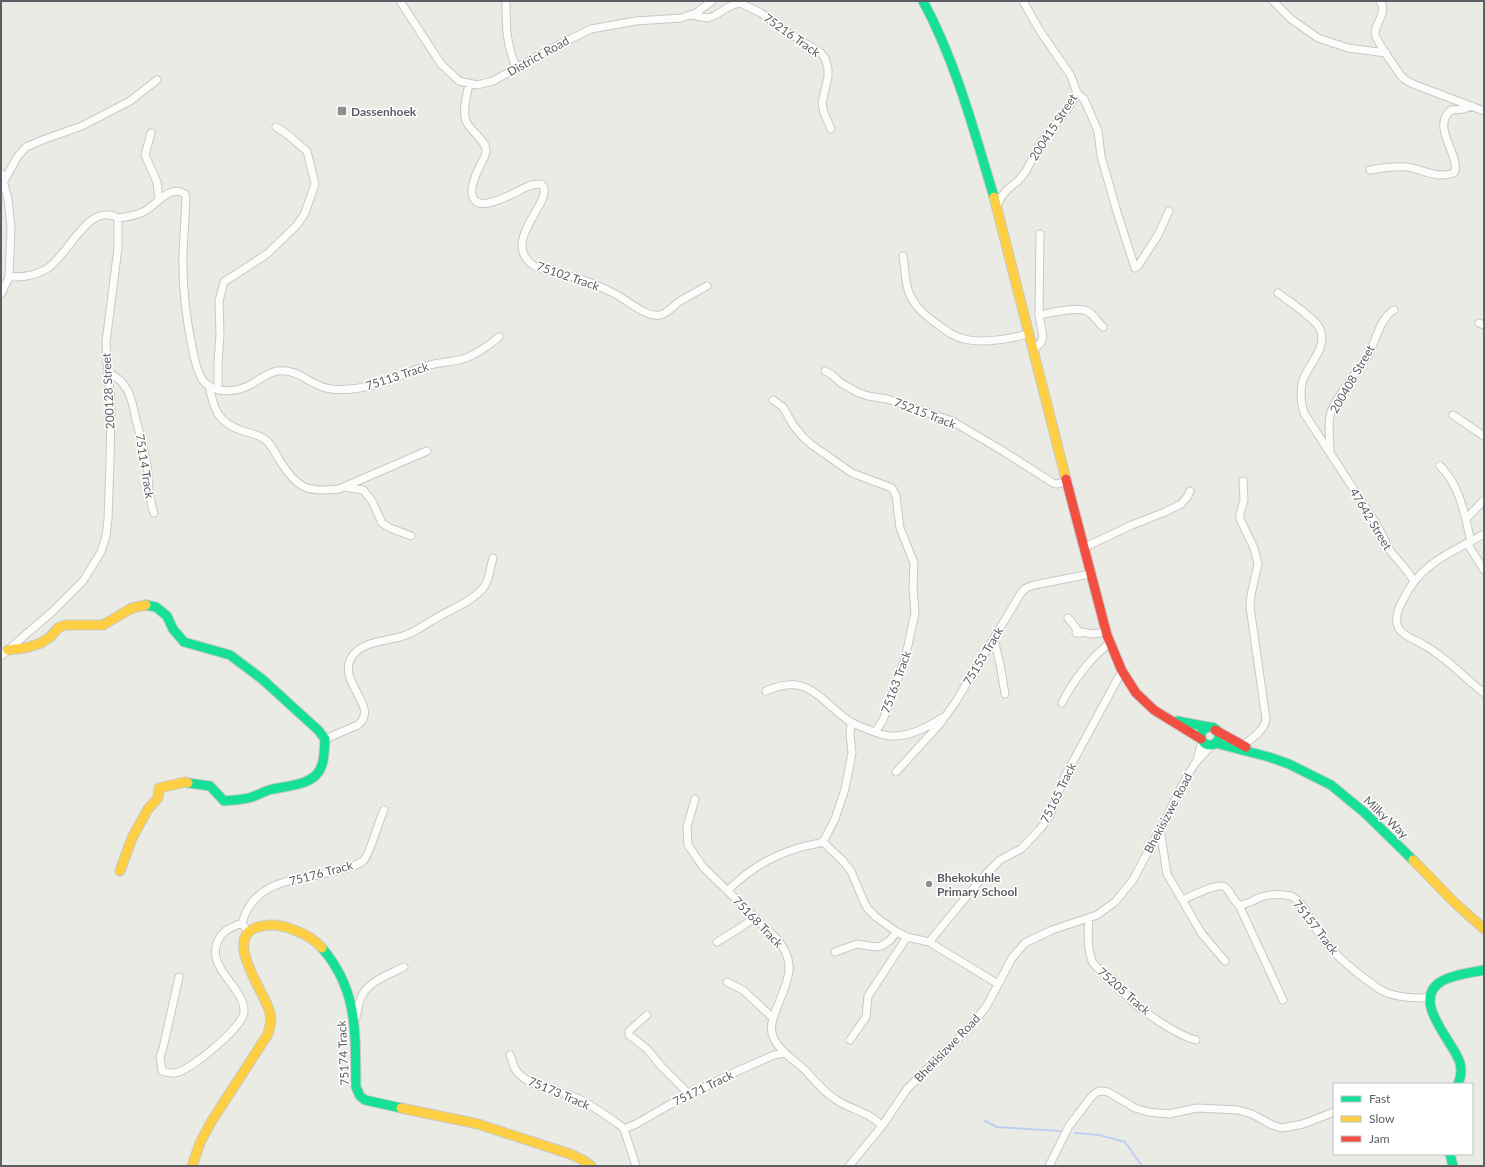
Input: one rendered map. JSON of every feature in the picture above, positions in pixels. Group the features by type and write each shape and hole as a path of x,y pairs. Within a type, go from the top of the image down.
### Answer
{"street":[{"path":"400,1 440,64 457,79 469,84"},
{"path":"506,1 506,32 508,45 516,67"},
{"name":"District Road","path":"469,84 485,84 557,45 591,29 636,21 671,19 691,15 704,8 712,1"},
{"name":"200415 Street","path":"997,207 1001,197 1026,171 1040,144 1072,102 1077,93 1071,76 1036,25 1023,1"},
{"path":"1273,1 1291,18 1318,38 1348,48 1386,53"},
{"path":"1380,1 1383,6 1383,14 1376,30 1376,35 1380,46 1403,78 1407,81 1484,111"},
{"name":"Milky Way","path":"926,2 955,75 997,207 1083,548 1110,643 1122,671 1136,693 1154,710 1173,720 1202,740"},
{"name":"75216 Track","path":"691,15 707,18 714,16 730,6 740,3 761,13 790,34 820,52 825,58 828,69 828,77 822,103 830,129"},
{"path":"4,181 18,156 23,149 29,145 82,126 130,101 157,80"},
{"name":"75102 Track","path":"469,84 465,115 469,126 485,145 486,150 472,188 475,200 484,203 494,202 530,185 541,184 544,186 544,194 522,242 522,253 536,267 595,284 617,294 645,312 655,316 666,313 679,302 707,286"},
{"path":"1077,93 1084,99 1098,131 1101,156 1135,268 1138,266 1158,235 1169,211"},
{"path":"1370,170 1397,167 1413,168 1437,175 1454,173 1455,166 1445,133 1444,118 1450,110 1464,109 1472,106"},
{"path":"218,390 220,335 219,300 224,282 267,254 297,225 305,213 315,184 307,151 298,145 285,132 276,127"},
{"path":"150,134 145,155 157,182 159,200"},
{"path":"1,173 8,199 10,217 9,277 1,294"},
{"path":"9,277 24,277 37,274 48,267 56,261 85,225 91,220 105,214 111,214 118,218 145,212 164,196 173,192 183,192 186,198 183,253 187,325 195,360 201,378 209,386 216,412 220,418 230,426 261,436 266,440 293,480 308,488 326,490 345,487 427,451"},
{"name":"200128 Street","path":"4,653 53,611 84,581 101,552 107,525 110,496 110,405 106,342 118,248 118,218"},
{"path":"1032,350 1042,341 1043,337 1039,315 1040,234"},
{"path":"903,256 909,294 916,305 948,332 962,339 973,341 1017,337 1028,334"},
{"path":"1278,293 1314,321 1320,329 1322,341 1321,346 1302,386 1302,406 1304,413 1330,454"},
{"path":"1039,315 1066,310 1082,310 1090,313 1103,327"},
{"name":"200408 Street","path":"1330,454 1329,421 1332,410 1368,354 1385,317 1394,310"},
{"name":"75113 Track","path":"209,386 218,390 236,390 250,385 276,371 287,371 297,373 322,387 329,389 354,390 377,385 430,365 462,359 474,355 499,337"},
{"name":"75215 Track","path":"825,371 831,374 841,384 856,392 868,396 887,398 952,421 1053,483 1056,484 1066,482"},
{"name":"75114 Track","path":"108,373 118,377 130,395 144,448 147,467 148,491 154,513"},
{"name":"75163 Track","path":"773,400 783,407 794,425 812,446 852,473 892,488 896,496 900,528 914,563 913,588 915,613 907,653 900,675 883,720 876,731"},
{"path":"1453,415 1484,436"},
{"name":"47642 Street","path":"1330,454 1377,525 1391,552 1408,572 1414,582"},
{"path":"1440,466 1452,480 1466,519 1469,543 1484,570"},
{"path":"1243,481 1244,500 1240,519 1258,559 1258,568 1250,595 1250,607 1266,719 1265,725 1244,745"},
{"path":"345,487 363,490 372,501 382,523 390,528 411,536"},
{"path":"1083,548 1181,504 1188,496 1190,491"},
{"path":"1466,519 1484,500"},
{"path":"1484,534 1435,562 1414,582 1398,610 1398,627 1404,634 1428,647 1484,693"},
{"path":"325,739 358,725 361,722 364,707 349,678 348,670 353,655 358,651 380,641 408,634 477,594 487,583 493,558"},
{"name":"75153 Track","path":"896,772 939,725 946,715 994,639 1021,592 1034,585 1090,574"},
{"path":"4,653 39,643 49,637 59,627 65,625 103,625 132,608 147,605 156,607 167,616 173,629 184,642 230,655 262,679 318,730 325,739 324,757 320,771 305,782 269,790 252,797 224,801 210,786 185,782 159,788 158,798 148,809 132,838 120,871"},
{"path":"1068,618 1078,633 1093,634 1106,632"},
{"path":"994,639 1005,694"},
{"path":"1062,702 1090,662 1101,649 1110,643"},
{"name":"75165 Track","path":"929,942 981,879 1000,860 1021,849 1040,829 1049,816 1065,776 1122,671"},
{"path":"766,691 780,686 796,685 805,688 816,694 851,722 883,735 891,736 904,734 926,728 946,715"},
{"name":"Milky Way","path":"1173,720 1212,728 1259,754"},
{"path":"728,890 742,877 781,854 793,849 823,842 835,819 845,789 852,753 850,734 851,722"},
{"path":"1212,728 1218,735 1217,741 1214,744 1207,744 1202,740 1201,733 1203,730 1212,728"},
{"name":"Bhekisizwe Road","path":"1196,762 1202,740"},
{"name":"Milky Way","path":"1214,744 1259,754 1294,767 1331,785 1365,813 1393,839 1455,903 1482,926"},
{"name":"Bhekisizwe Road","path":"849,1166 882,1126 907,1089 968,1030 986,1007 1012,958 1025,943 1052,930 1097,916 1115,902 1127,889 1186,778 1196,762 1214,744"},
{"name":"75168 Track","path":"695,799 687,827 688,845 703,867 782,944 787,953 790,963 789,973 773,1018 773,1036 785,1053 805,1070 834,1099 874,1118 882,1126"},
{"name":"75176 Track","path":"242,923 245,913 252,901 266,890 297,880 337,871 363,861 369,851 384,810"},
{"path":"1160,829 1167,874 1202,934 1225,961"},
{"path":"823,842 851,871 868,910 876,917 897,932 907,937 929,942 998,984"},
{"path":"1182,900 1220,886 1225,888 1239,905 1283,1000"},
{"name":"75157 Track","path":"1239,905 1273,895 1292,897 1302,905 1325,942 1341,959 1383,992 1403,996 1431,998"},
{"path":"717,942 755,917"},
{"name":"75205 Track","path":"1089,918 1089,946 1092,961 1097,969 1110,977 1132,1001 1145,1011 1178,1034 1196,1040"},
{"path":"179,977 160,1057 162,1072 175,1074 193,1064 228,1036 241,1022 244,1006 216,960 215,952 216,945 221,934 231,927 242,923 248,932 244,941 246,959 270,1012 268,1034 211,1122 200,1143 192,1166"},
{"name":"75174 Track","path":"248,932 254,927 262,925 283,926 305,934 313,939 327,954 346,987 351,1000 355,1023 356,1087 358,1095 361,1098 484,1126 570,1154 592,1166"},
{"path":"835,952 857,944 875,947 881,946 889,941 897,932"},
{"path":"850,1040 866,1017 868,996 907,937"},
{"path":"355,1023 361,998 366,989 404,967"},
{"path":"1458,1083 1461,1077 1460,1062 1456,1052 1431,1012 1431,998 1438,984 1444,980 1462,974 1484,970"},
{"path":"727,982 743,990 773,1018"},
{"path":"647,1015 628,1031 629,1036 647,1049 661,1066 689,1094"},
{"name":"75171 Track","path":"624,1129 636,1124 689,1094 753,1063 774,1055 785,1053"},
{"name":"75173 Track","path":"510,1055 517,1072 527,1080 542,1087 576,1098 624,1129"},
{"path":"1049,1166 1069,1126 1092,1096 1102,1091 1108,1092 1135,1108 1148,1112 1164,1114 1197,1108 1218,1108 1243,1111 1272,1125 1282,1128 1303,1124 1333,1112"},
{"path":"624,1129 636,1166"},
{"path":"1450,1155 1453,1166"}],"waterway":[{"path":"985,1121 997,1127 1060,1131"},
{"path":"1075,1133 1099,1135 1125,1142 1142,1166"}],"railway":[{"path":"144,1166 143,1129 146,1091 152,1045 161,1003 182,944 193,925 206,908 234,878 264,855 280,845 314,827 396,792 422,776 451,749 502,691 517,678 546,657 639,604 664,583 684,557 698,529 707,499 710,467 707,436 698,405 684,375 664,349 642,329 616,314 589,303 503,276 462,256 439,239 409,210 390,188 269,1"}],"traffic: fast":[{"path":"923,1 935,24 955,72 994,197"},
{"path":"146,605 156,607 167,616 173,629 184,642 230,655 262,679 318,730 325,739 324,758 319,771 311,779 300,784 269,790 249,798 224,801 210,786 188,783"},
{"path":"1177,721 1209,727"},
{"path":"1210,727 1216,730 1219,736 1216,742 1210,745 1204,742 1201,736 1204,730 1210,727"},
{"path":"1215,743 1269,757 1289,764 1331,785 1365,813 1413,860"},
{"path":"322,948 334,964 343,980 349,997 355,1031 356,1087 360,1096 365,1100 401,1108"},
{"path":"1458,1083 1461,1074 1460,1063 1436,1021 1430,999 1433,989 1442,981 1457,975 1484,970"},
{"path":"1450,1155 1453,1166"}],"traffic: slow":[{"path":"994,197 1066,479"},
{"path":"8,650 25,648 41,643 50,637 58,628 65,625 103,625 132,608 146,605"},
{"path":"120,871 132,838 148,809 158,798 159,788 185,782 188,783"},
{"path":"1413,860 1455,903 1484,929"},
{"path":"192,1166 200,1143 211,1122 268,1034 271,1016 245,956 244,944 247,935 255,928 260,926 280,926 306,935 313,939 322,948"},
{"path":"401,1108 478,1124 570,1154 583,1160 591,1166"}],"traffic: jam":[{"path":"1066,479 1107,635 1122,671 1136,693 1154,710 1201,739"},
{"path":"1215,730 1246,747"}],"place":[{"name":"Dassenhoek","path":"342,111"},
{"name":"Bhekokuhle Primary School","path":"929,884"}]}
